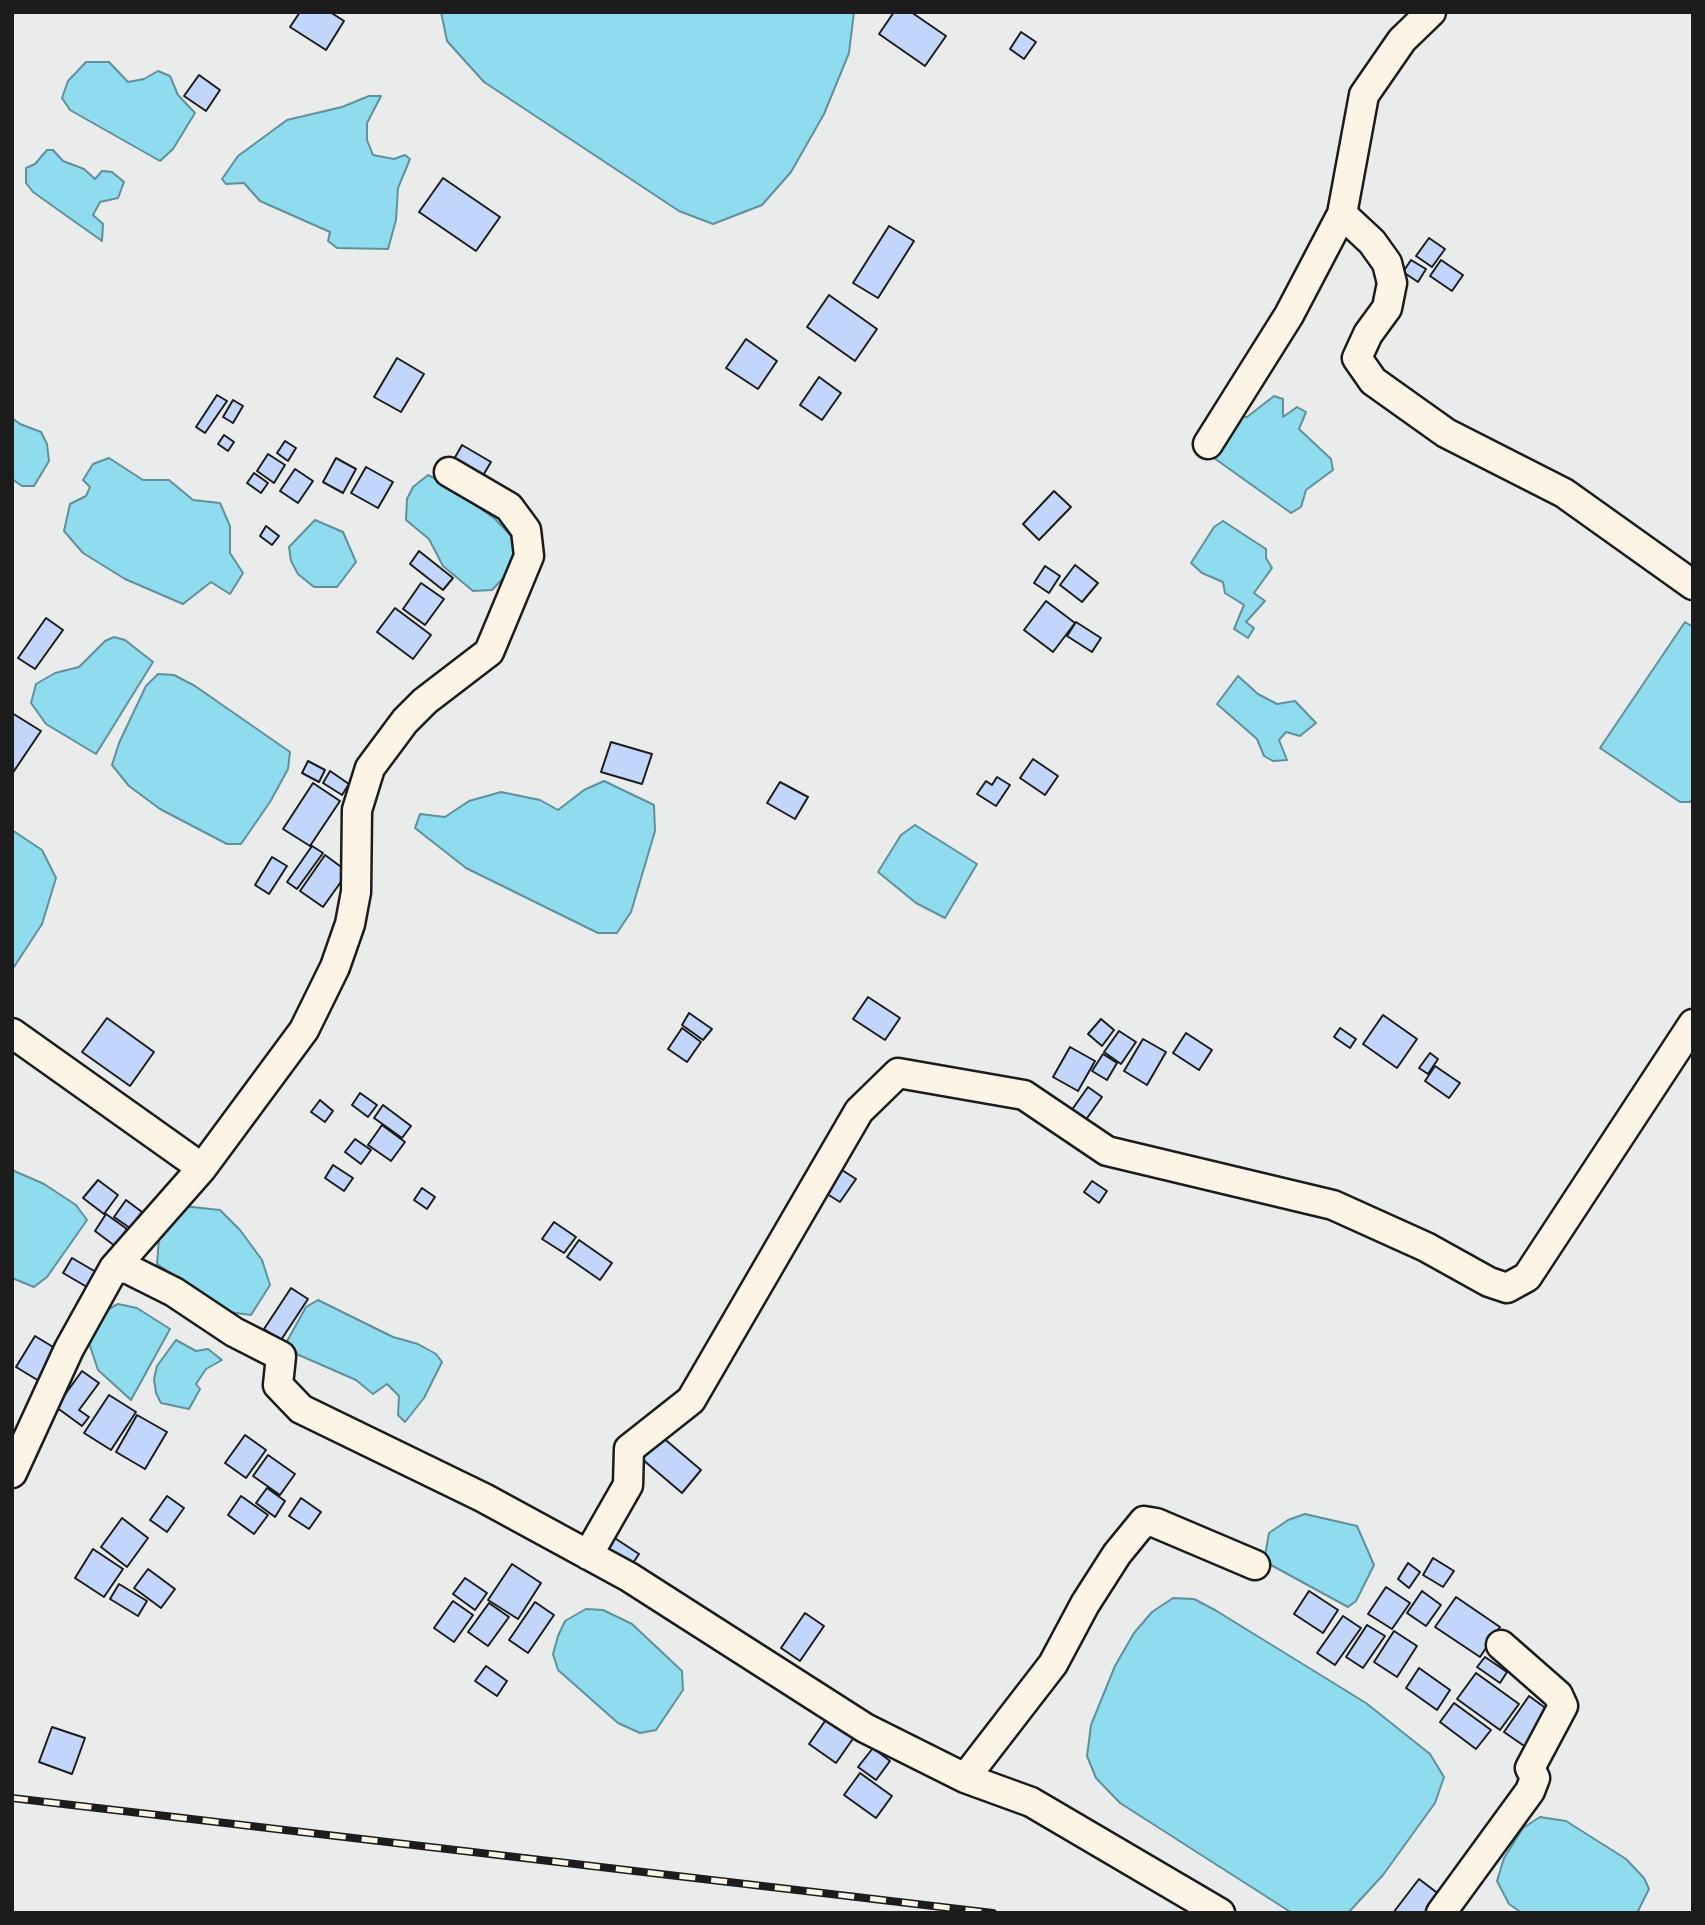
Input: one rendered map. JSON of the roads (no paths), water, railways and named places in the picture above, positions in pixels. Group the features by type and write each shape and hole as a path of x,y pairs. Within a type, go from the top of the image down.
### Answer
{"street":[{"path":"1208,444 1289,315 1342,214 1364,95 1402,40 1431,12"},
{"path":"1342,214 1372,242 1387,263 1392,283 1387,308 1368,334 1357,358 1373,381 1446,433 1564,493 1693,585"},
{"path":"12,1472 69,1349 114,1268 202,1168 304,1030 335,967 350,924 356,892 357,810 370,768 405,721 425,701 489,652 529,556 526,530 509,508 449,472"},
{"path":"588,1555 628,1485 629,1449 691,1400 859,1111 898,1073 1024,1094 1107,1151 1333,1205 1426,1247 1489,1282 1507,1288 1527,1277 1693,1024"},
{"path":"12,1033 202,1168"},
{"path":"114,1268 128,1269 174,1292 234,1332 281,1356 278,1385 301,1409 484,1498 629,1577 866,1728 965,1778 1031,1802 1220,1913"},
{"path":"965,1778 1053,1664 1085,1604 1117,1554 1144,1521 1156,1523 1255,1565"},
{"path":"1441,1913 1530,1791 1535,1778 1530,1768 1563,1706 1558,1695 1501,1645"}],"water":[{"path":"441,12 854,12 849,53 824,114 791,172 762,205 713,224 679,211 484,82 447,41"},
{"path":"86,62 109,62 128,82 144,79 158,71 170,76 178,95 195,113 173,149 160,161 70,110 62,98 68,81"},
{"path":"369,96 381,96 367,123 367,140 373,155 394,159 405,155 410,159 398,188 396,220 388,249 337,248 328,241 330,232 260,201 244,183 226,184 222,179 238,156 287,120 342,107"},
{"path":"47,150 53,150 63,161 84,169 95,179 102,171 112,172 124,182 118,198 100,202 93,215 103,224 102,241 33,192 26,183 26,168 35,164"},
{"path":"1274,396 1283,399 1283,417 1297,407 1306,412 1299,429 1331,459 1333,470 1306,490 1301,507 1291,513 1214,458 1213,450 1236,416 1247,417"},
{"path":"12,418 41,432 47,444 49,461 34,486 22,486 12,479"},
{"path":"109,458 143,480 169,480 193,500 220,503 230,526 230,553 243,573 230,594 211,582 183,604 125,579 83,553 64,531 70,504 86,496 90,487 83,480 93,464"},
{"path":"428,475 451,487 495,519 519,544 512,569 492,590 473,591 443,566 429,539 406,520 407,499 413,487"},
{"path":"315,520 343,532 356,562 337,587 314,587 298,574 291,561 289,547"},
{"path":"1223,521 1266,549 1266,558 1272,568 1254,593 1265,601 1246,622 1254,628 1248,638 1234,629 1244,605 1225,593 1223,582 1202,573 1191,563 1214,527"},
{"path":"1685,622 1693,627 1693,799 1690,802 1680,802 1600,748"},
{"path":"114,637 125,640 153,662 96,754 46,724 31,703 36,684 55,673 79,667 105,641"},
{"path":"158,674 174,675 195,686 290,752 288,769 270,802 241,844 227,844 160,809 129,786 112,765 119,743 146,686"},
{"path":"1238,676 1258,694 1277,704 1295,701 1316,723 1300,736 1286,732 1279,740 1287,760 1273,761 1264,756 1257,739 1217,704"},
{"path":"604,781 654,805 655,831 631,912 617,933 598,933 466,868 415,828 420,814 445,817 469,801 501,792 540,800 558,810 584,790"},
{"path":"915,825 977,864 945,918 916,903 878,872 901,835"},
{"path":"12,830 42,850 56,878 42,924 12,970"},
{"path":"12,1170 44,1184 76,1205 87,1220 47,1277 34,1287 12,1278"},
{"path":"183,1206 220,1210 240,1230 262,1260 270,1285 251,1315 228,1312 157,1264 159,1238"},
{"path":"318,1300 393,1337 418,1344 436,1354 442,1362 424,1398 405,1422 398,1415 399,1396 387,1384 373,1394 356,1380 292,1352 286,1343 306,1307"},
{"path":"118,1304 137,1308 170,1329 131,1400 98,1370 87,1337 103,1312"},
{"path":"176,1340 196,1351 208,1349 222,1360 206,1369 196,1384 200,1389 189,1409 161,1403 156,1393 154,1379 157,1366"},
{"path":"1305,1514 1357,1526 1374,1565 1356,1601 1348,1607 1271,1565 1265,1556 1269,1533 1288,1520"},
{"path":"1173,1598 1194,1599 1215,1610 1366,1703 1430,1754 1444,1777 1435,1803 1383,1875 1348,1913 1292,1913 1120,1803 1096,1778 1087,1756 1091,1725 1115,1666 1134,1633 1152,1612"},
{"path":"586,1609 603,1610 632,1624 682,1671 683,1690 656,1730 640,1733 618,1723 558,1670 553,1654 558,1636 565,1621"},
{"path":"1540,1817 1566,1821 1626,1859 1644,1878 1649,1889 1637,1913 1522,1913 1509,1904 1497,1881 1504,1858 1523,1828"}],"railway":[{"path":"12,1798 993,1913"}]}
